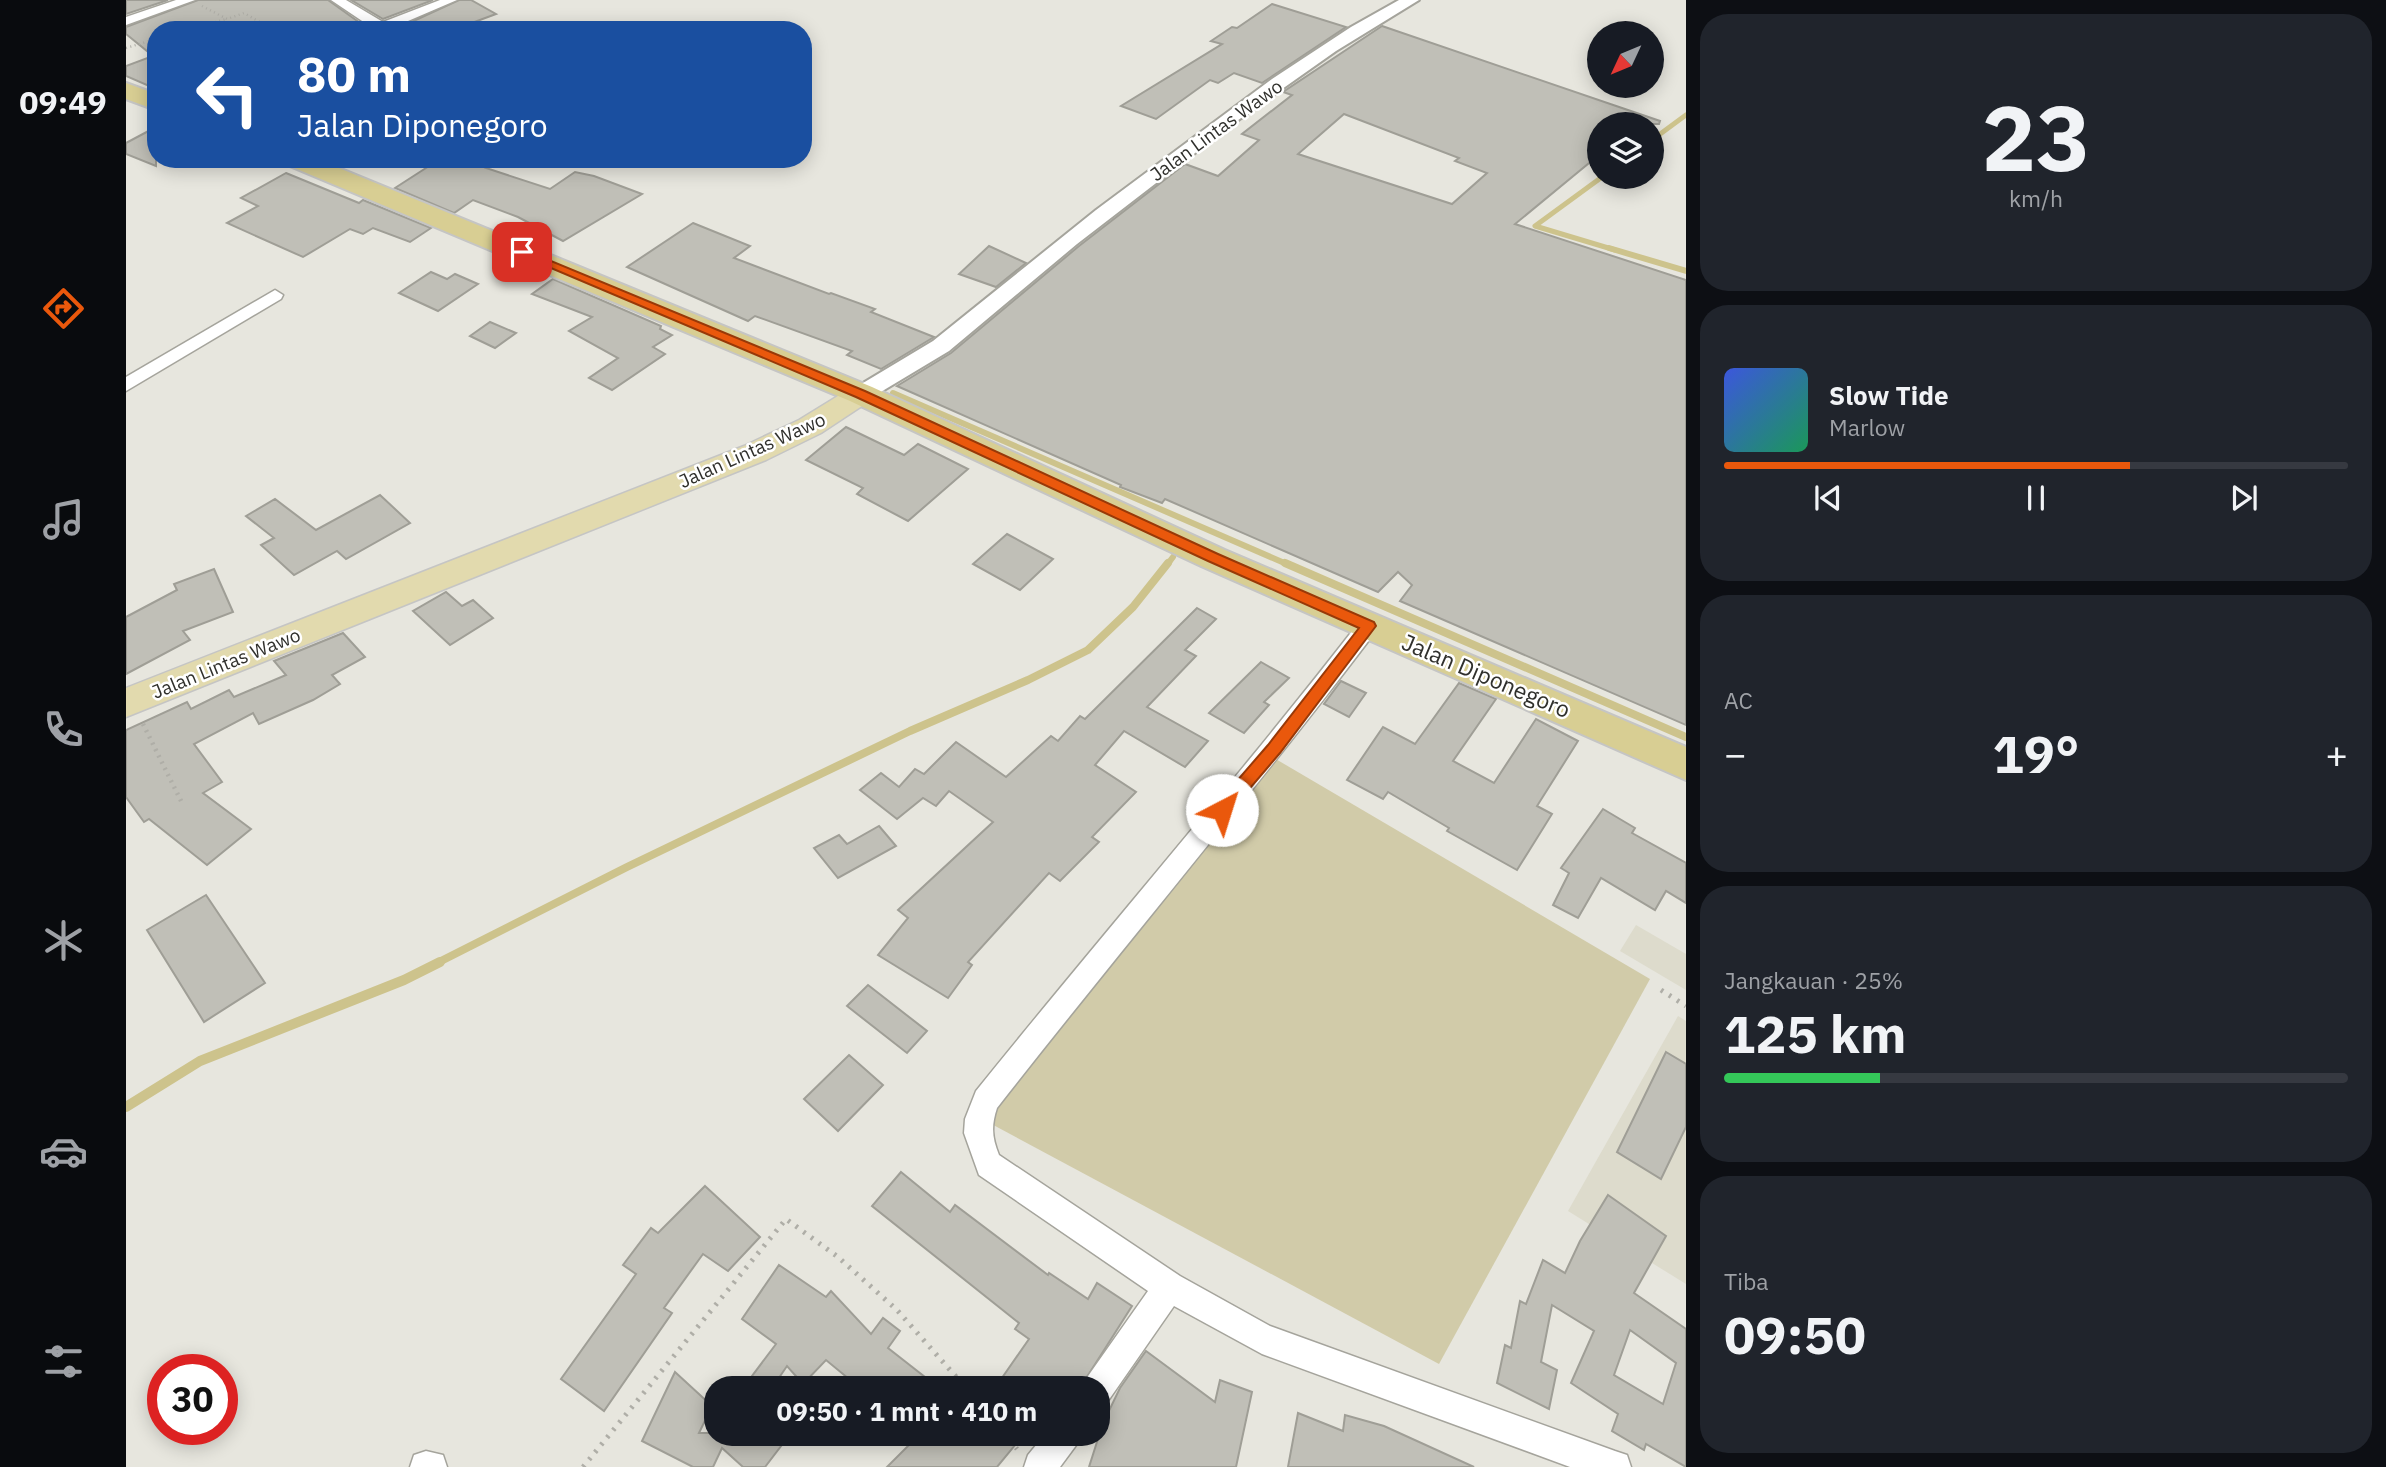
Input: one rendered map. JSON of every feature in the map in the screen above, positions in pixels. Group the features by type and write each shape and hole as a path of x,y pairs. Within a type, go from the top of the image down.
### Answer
{"highway":[{"path":"126,90 147,99"},
{"name":"Jalan Diponegoro","path":"316,168 861,394 1213,558 1686,764"}],"main road":[{"name":"Jalan Lintas Wawo","path":"129,702 599,516 788,437 828,417 861,394"}],"street":[{"path":"126,21 189,0"},
{"path":"337,0 367,21"},
{"path":"398,21 451,0"},
{"name":"Jalan Lintas Wawo","path":"861,394 941,346 1158,172 1259,96 1411,0"},
{"path":"128,4 149,13"},
{"path":"126,385 275,295"},
{"path":"1368,626 1274,749 1170,872 986,1100 976,1123 977,1138 989,1165 1169,1287 1262,1339 1615,1467"},
{"path":"1107,1376 1169,1287"},
{"path":"1040,1467 1056,1446"}],"path":[{"path":"203,6 227,19"},
{"path":"220,21 244,13 258,21"},
{"path":"126,48 147,42"},
{"path":"129,702 182,803"},
{"path":"1661,990 1686,1006"},
{"path":"583,1467 786,1219 838,1257 897,1310 955,1376"}],"shaded area":[{"path":"1274,758 1650,979 1439,1364 984,1120"},
{"path":"1636,925 1686,954 1686,990 1620,951"},
{"path":"1678,1016 1686,1021 1686,1284 1568,1211"}],"building":[{"path":"126,0 168,0 126,14"},
{"path":"198,0 328,0 357,21 147,21 147,51 126,34 126,27"},
{"path":"351,0 433,0 383,19"},
{"path":"459,0 471,0 496,14 477,21 414,21"},
{"path":"1272,4 1346,27 1262,83 1234,73 1218,83 1210,80 1156,119 1121,106 1222,44 1211,41 1232,27 1237,28"},
{"path":"1382,26 1634,112 1587,112 1587,165 1515,224 1686,280 1686,725 1400,601 1412,585 1398,572 1378,592 1165,499 1162,503 1120,487 1121,485 897,386 951,353 1079,246 1185,164 1218,176 1259,140 1242,134 1292,95 1283,92","holes":["1344,114 1459,158 1455,161 1487,173 1452,204 1298,154"]},
{"path":"147,58 147,85 126,76 126,66"},
{"path":"147,132 147,162 126,154 126,143"},
{"path":"426,168 486,168 550,189 575,172 594,176 642,194 563,241 518,217 473,200 454,213 395,188"},
{"path":"286,173 359,203 363,200 431,228 410,242 373,228 363,234 350,229 303,257 227,223 258,206 241,198"},
{"path":"693,223 750,246 734,258 875,309 871,312 934,337 881,369 847,355 852,351 755,316 748,321 627,267"},
{"path":"989,246 1026,263 996,287 959,274"},
{"path":"431,272 447,279 455,274 478,284 438,311 399,293"},
{"path":"553,279 661,326 660,329 672,335 653,347 665,354 612,390 589,378 618,358 569,331 592,317 532,294"},
{"path":"490,322 516,333 495,348 470,336"},
{"path":"846,427 904,455 918,444 968,469 908,521 857,494 863,488 806,460"},
{"path":"380,495 410,523 346,559 337,551 294,575 261,545 274,538 246,516 275,499 316,530"},
{"path":"1007,534 1053,559 1020,590 973,564"},
{"path":"214,569 233,612 183,631 190,640 126,674 126,617 177,590 174,584"},
{"path":"446,592 462,606 473,600 493,618 450,645 413,611"},
{"path":"1197,608 1216,619 1185,650 1196,656 1147,707 1208,741 1185,767 1124,731 1095,765 1136,792 1092,837 1099,842 1060,881 1049,873 968,962 972,965 948,998 878,955 908,918 898,910 993,822 949,791 936,806 923,798 897,819 860,790 881,773 899,787 915,769 924,774 956,742 1006,777 1051,736 1058,741 1080,716 1085,719"},
{"path":"343,633 365,657 332,675 340,684 313,700 259,724 253,713 194,744 222,782 203,793 251,829 207,865 149,819 144,822 126,797 126,730 187,702 191,709 229,690 234,697 286,675 274,661"},
{"path":"1261,662 1289,678 1264,702 1269,705 1244,733 1209,713"},
{"path":"1341,681 1366,693 1349,717 1324,704"},
{"path":"1459,683 1496,699 1453,761 1494,783 1536,719 1578,741 1537,806 1552,814 1517,870 1447,831 1449,828 1388,792 1383,799 1347,780 1383,727 1415,744"},
{"path":"1603,809 1635,828 1632,833 1686,863 1686,903 1666,891 1655,910 1601,878 1578,918 1553,905 1569,873 1561,868"},
{"path":"879,826 896,846 838,878 814,848 839,835 847,844"},
{"path":"206,895 265,983 204,1022 147,930"},
{"path":"868,985 927,1031 907,1053 847,1006"},
{"path":"1666,1052 1686,1064 1686,1127 1661,1179 1617,1152"},
{"path":"849,1055 883,1085 838,1131 804,1099"},
{"path":"901,1172 950,1212 955,1205 1048,1275 1049,1273 1088,1299 1097,1283 1132,1306 1088,1376 1003,1376 1029,1339 1015,1329 1019,1323 872,1206"},
{"path":"705,1186 760,1237 728,1271 703,1254 664,1308 672,1313 604,1411 561,1379 636,1274 623,1265 651,1228 658,1233"},
{"path":"1608,1195 1666,1236 1634,1293 1686,1329 1686,1467 1646,1444 1644,1450 1612,1431 1618,1414 1571,1383 1594,1331 1552,1305 1541,1362 1557,1370 1549,1409 1497,1383 1505,1345 1511,1348 1520,1301 1526,1304 1543,1260 1565,1273 1580,1241","holes":["1630,1330 1676,1363 1663,1404 1614,1375"]},
{"path":"779,1265 826,1297 831,1291 871,1334 883,1318 900,1331 888,1348 924,1376 845,1376 826,1360 811,1376 796,1376 787,1366 780,1376 752,1376 776,1344 742,1319"},
{"path":"1146,1351 1215,1402 1220,1380 1252,1392 1236,1467 1089,1467 1096,1446 1110,1446 1110,1409 1120,1388"},
{"path":"675,1372 704,1399 704,1423 699,1433 704,1433 704,1446 781,1446 765,1467 743,1467 722,1448 713,1467 693,1467 642,1441"},
{"path":"1298,1413 1343,1431 1345,1415 1384,1426 1474,1467 1288,1467"},
{"path":"908,1446 1014,1446 997,1467 887,1467"}],"waterway":[{"path":"1664,131 1686,115"},
{"path":"1587,188 1535,226 1615,250"},
{"path":"1609,248 1686,271"},
{"path":"893,393 1289,565"},
{"path":"1167,565 1173,557"},
{"path":"437,963 627,867 910,731 1028,680 1088,650 1133,607 1168,563"},
{"path":"1285,563 1686,737"},
{"path":"126,1107 200,1061 404,980 440,962"}],"route":[{"path":"522,252 861,394 1213,558 1368,626 1274,749 1222,810"}]}
